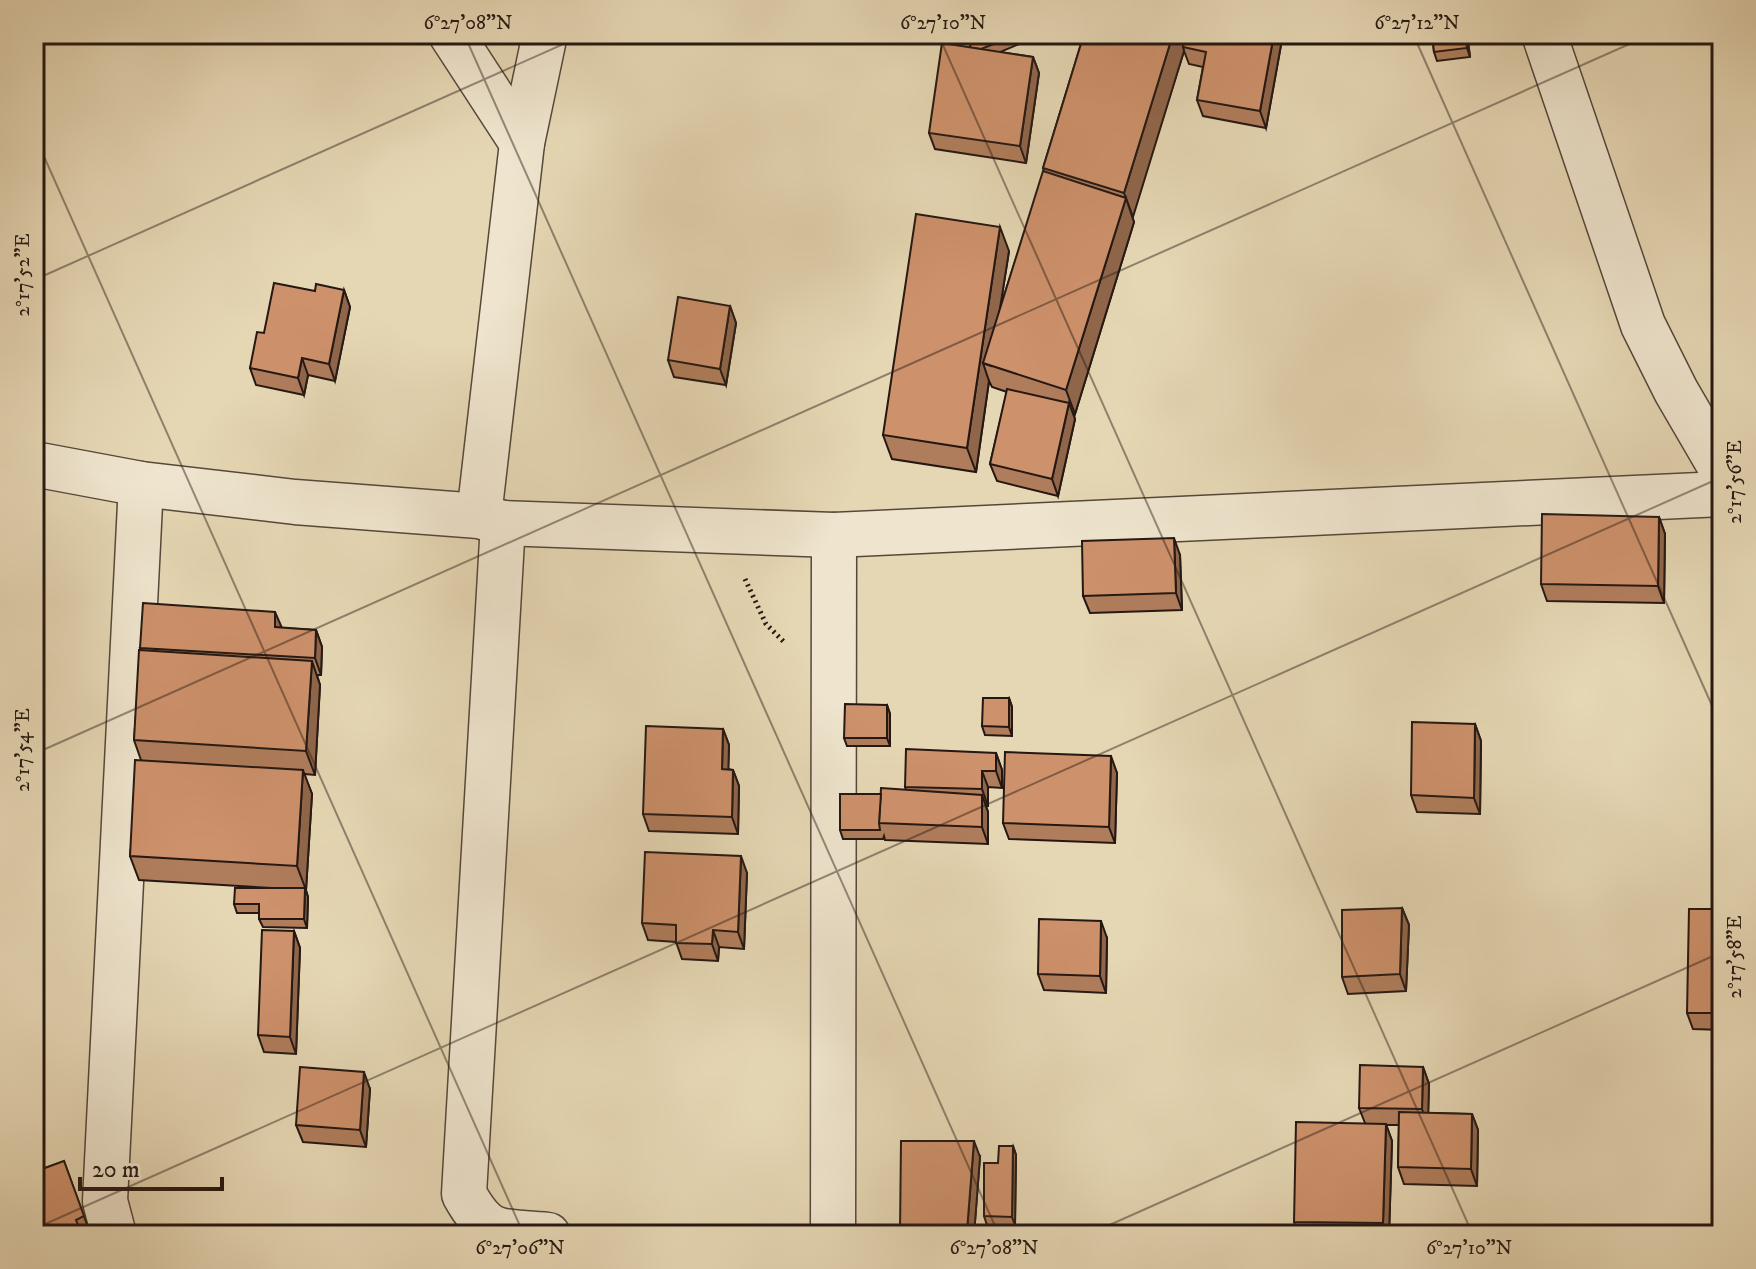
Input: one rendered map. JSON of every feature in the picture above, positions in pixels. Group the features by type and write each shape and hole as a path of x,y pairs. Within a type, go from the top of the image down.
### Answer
{"street":[{"path":"451,34 522,143"},
{"path":"545,34 522,143 491,519 464,1194 480,1220 490,1229 548,1235"},
{"path":"1544,34 1643,325 1676,391 1722,470"},
{"path":"34,464 141,484 295,502 491,519 834,535 1722,494"},
{"path":"114,1235 105,1201 141,484"},
{"path":"833,1235 834,535"}],"path":[{"path":"723,531 766,624 834,688"}],"building":[{"path":"966,34 1020,34 981,49 971,48"},
{"path":"1084,34 1173,34 1124,193 1043,168"},
{"path":"1186,34 1274,34 1260,111 1197,100 1206,52 1183,47"},
{"path":"1432,34 1465,34 1467,48 1434,52"},
{"path":"942,43 1033,57 1020,146 929,133"},
{"path":"1043,171 1126,198 1066,390 983,363"},
{"path":"916,214 1000,227 967,448 883,435"},
{"path":"274,283 315,291 316,284 344,290 329,364 302,358 298,378 250,368 257,332 264,333"},
{"path":"678,297 730,306 720,369 668,360"},
{"path":"1007,389 1069,403 1052,479 990,464"},
{"path":"1542,514 1659,517 1658,586 1541,584"},
{"path":"1174,538 1176,593 1083,596 1082,541"},
{"path":"143,603 275,612 275,627 316,630 315,658 140,648"},
{"path":"139,650 312,661 306,751 134,740"},
{"path":"983,698 1009,698 1009,727 982,726"},
{"path":"845,704 887,705 887,738 844,738"},
{"path":"1412,722 1475,724 1474,798 1411,795"},
{"path":"646,726 723,729 722,769 733,770 732,817 643,814"},
{"path":"906,749 996,753 996,771 982,771 982,789 905,787"},
{"path":"1005,752 1111,756 1109,827 1003,823"},
{"path":"135,760 303,770 297,866 130,856"},
{"path":"881,788 982,795 982,827 879,823"},
{"path":"840,794 881,794 880,830 840,830"},
{"path":"645,852 741,856 738,932 713,930 712,944 676,943 676,925 642,923"},
{"path":"235,888 305,888 304,919 259,919 259,904 234,904"},
{"path":"1402,908 1400,974 1342,977 1342,910"},
{"path":"1689,909 1722,909 1722,1013 1687,1013"},
{"path":"1039,919 1101,921 1100,976 1038,974"},
{"path":"262,930 294,931 290,1037 258,1035"},
{"path":"1360,1065 1423,1067 1422,1109 1359,1108"},
{"path":"300,1067 364,1072 360,1130 296,1125"},
{"path":"1399,1112 1472,1114 1471,1169 1398,1167"},
{"path":"1296,1122 1386,1124 1383,1223 1294,1222"},
{"path":"901,1141 974,1141 967,1231 900,1232"},
{"path":"999,1146 1013,1146 1012,1217 984,1216 984,1163 998,1163"},
{"path":"64,1161 84,1216 76,1220 82,1235 70,1235 67,1225 55,1229 57,1235 34,1234 34,1172"},
{"path":"1718,1181 1722,1181 1722,1235 1717,1235"}]}
